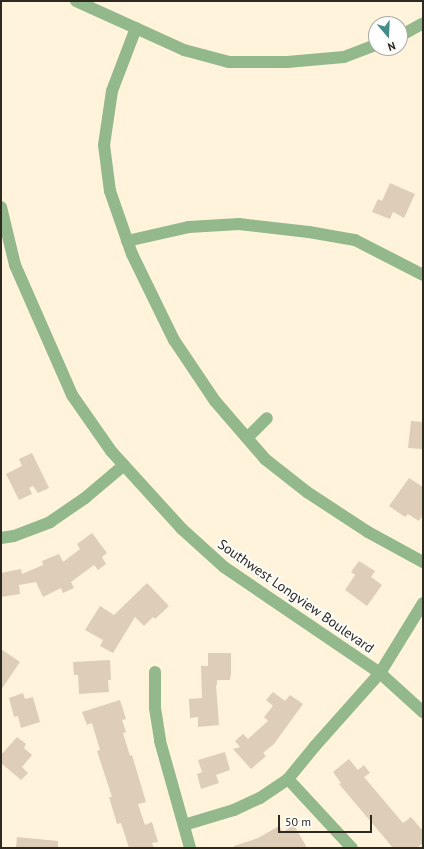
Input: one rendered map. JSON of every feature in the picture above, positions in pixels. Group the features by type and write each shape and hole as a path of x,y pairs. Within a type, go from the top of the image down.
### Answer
{"street":[{"path":"76,1 184,50 229,62 287,62 344,57 368,48"},
{"path":"408,31 423,23"},
{"path":"136,28 112,91 104,145 110,191 127,241 174,340 215,401 265,459 307,492 368,532 423,562"},
{"name":"Southwest Longview Boulevard","path":"1,207 15,264 72,395 111,451 182,529 224,567 380,673 423,712"},
{"path":"127,241 189,227 239,224 309,232 355,240 423,274"},
{"path":"247,438 267,418"},
{"path":"1,538 14,536 50,522 85,498 124,465"},
{"path":"184,825 234,810 260,798 288,779 314,746 380,673 423,603"},
{"path":"155,672 155,708 160,741 190,848"},
{"path":"288,779 352,848"}],"building":[{"path":"390,183 415,194 404,218 393,212 390,219 372,212 378,199 382,201"},
{"path":"411,421 423,422 423,449 408,448"},
{"path":"32,453 49,488 38,493 33,486 29,488 32,494 19,500 6,474 22,466 19,459"},
{"path":"409,478 423,487 423,515 419,521 408,514 405,517 389,506"},
{"path":"92,533 107,553 102,557 106,564 98,570 94,565 71,582 74,588 63,593 61,588 43,597 36,582 19,585 20,594 1,597 1,573 21,569 22,574 43,565 42,561 59,554 63,562 80,549 77,544"},
{"path":"359,561 375,571 371,577 382,585 367,606 345,590 355,575 351,572"},
{"path":"147,583 169,606 155,619 153,617 144,626 135,617 113,653 100,646 103,640 85,630 100,606 114,615"},
{"path":"1,649 20,662 1,690"},
{"path":"208,653 231,653 231,673 230,680 217,680 216,685 219,725 198,727 198,717 190,718 189,699 202,698 201,666 208,666"},
{"path":"110,660 111,680 108,680 109,692 79,694 78,675 74,675 73,662"},
{"path":"273,692 285,701 290,695 303,704 274,744 263,753 266,756 251,769 233,749 240,747 235,741 243,734 248,739 268,721 264,717 273,706 266,700"},
{"path":"23,693 25,699 33,697 40,722 21,728 18,716 14,717 9,698"},
{"path":"120,700 126,719 122,720 126,732 123,733 130,756 132,755 146,802 138,804 145,825 152,822 158,842 152,843 154,848 129,848 121,823 117,824 109,797 112,797 97,751 100,750 92,723 87,725 82,712"},
{"path":"17,737 26,744 24,748 32,755 22,767 28,773 21,780 1,763 1,755"},
{"path":"225,752 230,770 216,775 219,783 201,789 197,774 202,772 198,760"},
{"path":"349,759 358,770 364,765 370,773 364,777 403,823 411,817 423,831 423,843 417,848 393,848 339,784 341,783 333,772"},
{"path":"294,825 307,848 234,848 234,846 258,838 279,826 283,832"},
{"path":"17,837 58,841 58,848 16,848"}]}
